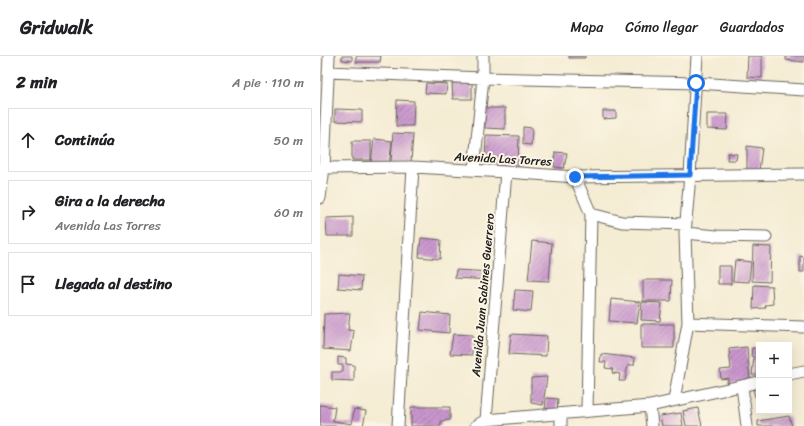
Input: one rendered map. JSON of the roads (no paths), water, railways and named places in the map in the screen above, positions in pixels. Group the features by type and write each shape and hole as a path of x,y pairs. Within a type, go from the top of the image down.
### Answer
{"street":[{"path":"320,198 329,56"},
{"path":"474,170 483,78 483,56"},
{"path":"674,400 688,323 685,228 698,56"},
{"path":"328,72 483,78 696,83 804,90"},
{"name":"Avenida Las Torres","path":"322,168 474,170 575,177 804,174"},
{"path":"398,426 413,168"},
{"name":"Avenida Juan Sabines Guerrero","path":"481,423 506,172"},
{"path":"575,177 591,214 587,411"},
{"path":"591,214 622,222 685,228 717,236 766,237"},
{"path":"688,323 804,327"},
{"path":"792,373 804,371"},
{"path":"481,423 587,411 650,406 756,383"},
{"path":"742,386 747,426"},
{"path":"650,406 652,426"},
{"path":"561,414 561,426"}]}
